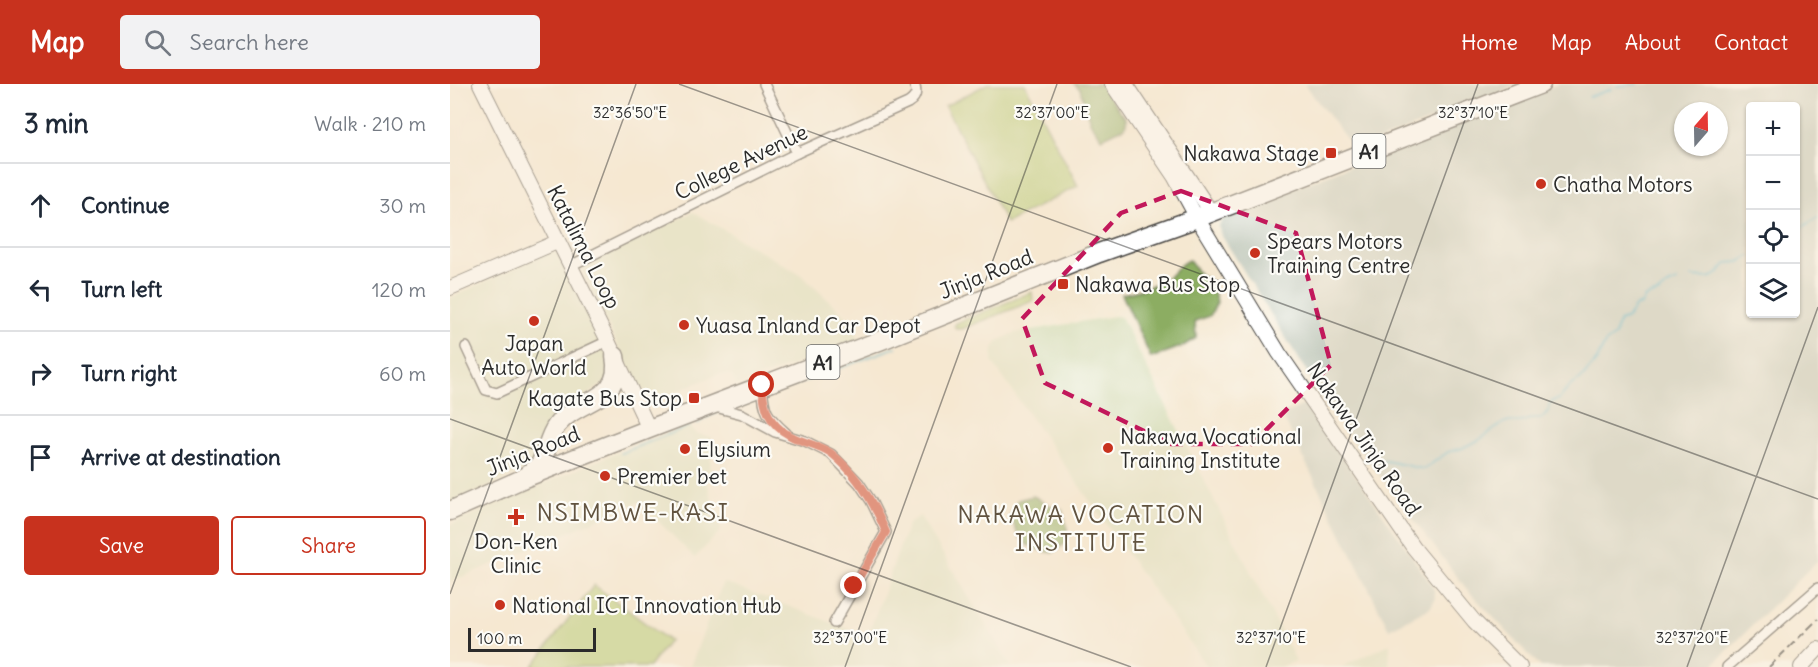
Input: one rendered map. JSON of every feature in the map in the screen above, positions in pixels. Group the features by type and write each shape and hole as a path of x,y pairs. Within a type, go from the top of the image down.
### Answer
{"highway":[{"name":"Jinja Road","path":"450,511 522,479 649,429 1541,84"},
{"path":"522,479 539,464 560,422 574,411 594,401 610,387 617,370 612,349"}],"street":[{"name":"Katalima Loop","path":"480,84 612,349 649,429"},
{"path":"764,84 797,153"},
{"name":"College Avenue","path":"570,266 797,153 908,103 915,96 914,84"},
{"path":"1112,84 1204,215"},
{"path":"1126,84 1204,215"},
{"name":"Nakawa Jinja Road","path":"1204,215 1279,353 1413,547 1474,621 1520,667"},
{"path":"450,288 557,242"},
{"path":"466,347 486,390 497,393 612,349"},
{"path":"762,385 764,406 770,419 788,435"},
{"path":"710,406 742,414 775,432 825,449 859,483 872,501 886,532 834,623"},
{"path":"1727,667 1818,588"},
{"path":"1801,667 1818,649"}],"highlighted area":[{"path":"1181,191 1296,233 1331,365 1252,444 1171,444 1045,383 1022,319 1121,213"}],"shaded area":[{"path":"1304,84 1521,84 1355,150"},
{"path":"1558,84 1818,84 1818,560 1711,667 1540,667 1465,587 1336,418 1220,233 1219,226 1229,214"},
{"path":"693,212 801,275 852,322 859,340 737,386 732,375 719,374 666,396 648,393 637,386 579,265"},
{"path":"551,251 558,254 613,361 612,378 551,420 538,464 450,504 450,298"},
{"path":"1115,316 1121,317 1296,661 1280,667 1207,667 992,362 993,348 998,341 1015,333"},
{"path":"1306,404 1434,590 1435,599 1430,608 1389,629 1282,415"},
{"path":"689,424 695,433 712,437 710,472 706,478 721,530 695,558 639,502 450,582 450,525 594,462"},
{"path":"920,516 1011,667 690,667 723,582 868,636 908,524"},
{"path":"1390,644 1389,667 1341,667"}],"green space":[{"path":"987,84 1025,84 1078,186 1006,223 945,106"},
{"path":"1074,84 1101,84 1127,119 1125,127 1102,138 1090,122 1080,89"},
{"path":"1189,260 1199,274 1211,282 1217,302 1210,316 1195,321 1196,338 1183,346 1151,358 1122,294 1162,281 1182,263"},
{"path":"1032,292 1033,301 962,329 954,327 956,323"},
{"path":"1033,496 1062,510 1067,526 1067,542 1053,553 1035,549 1024,543 1010,515 1018,500"},
{"path":"594,585 669,641 649,667 532,667"}],"waterway":[{"path":"1617,86 1638,84"},
{"path":"1589,97 1611,89"},
{"path":"1800,228 1818,217"},
{"path":"1692,277 1712,277 1727,263 1739,262 1746,258"},
{"path":"1363,461 1386,461 1424,469 1448,452 1479,440 1505,422 1542,418 1549,410 1549,405 1580,380 1597,360 1605,343 1615,336 1620,321 1627,318 1636,306 1642,304 1645,297 1658,293 1677,281"},
{"path":"767,395 896,347"},
{"path":"733,408 762,397"},
{"path":"697,424 719,412"},
{"path":"621,453 689,426"}],"railway":[{"path":"1769,667 1818,619"}],"place":[{"name":"Nakawa Stage","path":"1331,153"},
{"name":"Chatha Motors","path":"1541,184"},
{"name":"Spears Motors Training Centre","path":"1255,253"},
{"name":"Nakawa Bus Stop","path":"1063,284"},
{"name":"Japan Auto World","path":"534,321"},
{"name":"Yuasa Inland Car Depot","path":"684,325"},
{"name":"Kagate Bus Stop","path":"694,398"},
{"name":"Nakawa Vocational Training Institute","path":"1108,448"},
{"name":"Elysium","path":"685,449"},
{"name":"Premier bet","path":"605,476"},
{"name":"Don-Ken Clinic","path":"516,517"},
{"name":"National ICT Innovation Hub","path":"500,605"}],"district":[{"name":"NSIMBWE-KASI","path":"633,512"},
{"name":"NAKAWA VOCATION INSTITUTE","path":"1081,528"}],"route":[{"path":"762,385 764,406 770,419 788,435 818,446 831,454 859,483 872,501 886,532 854,586"}]}
